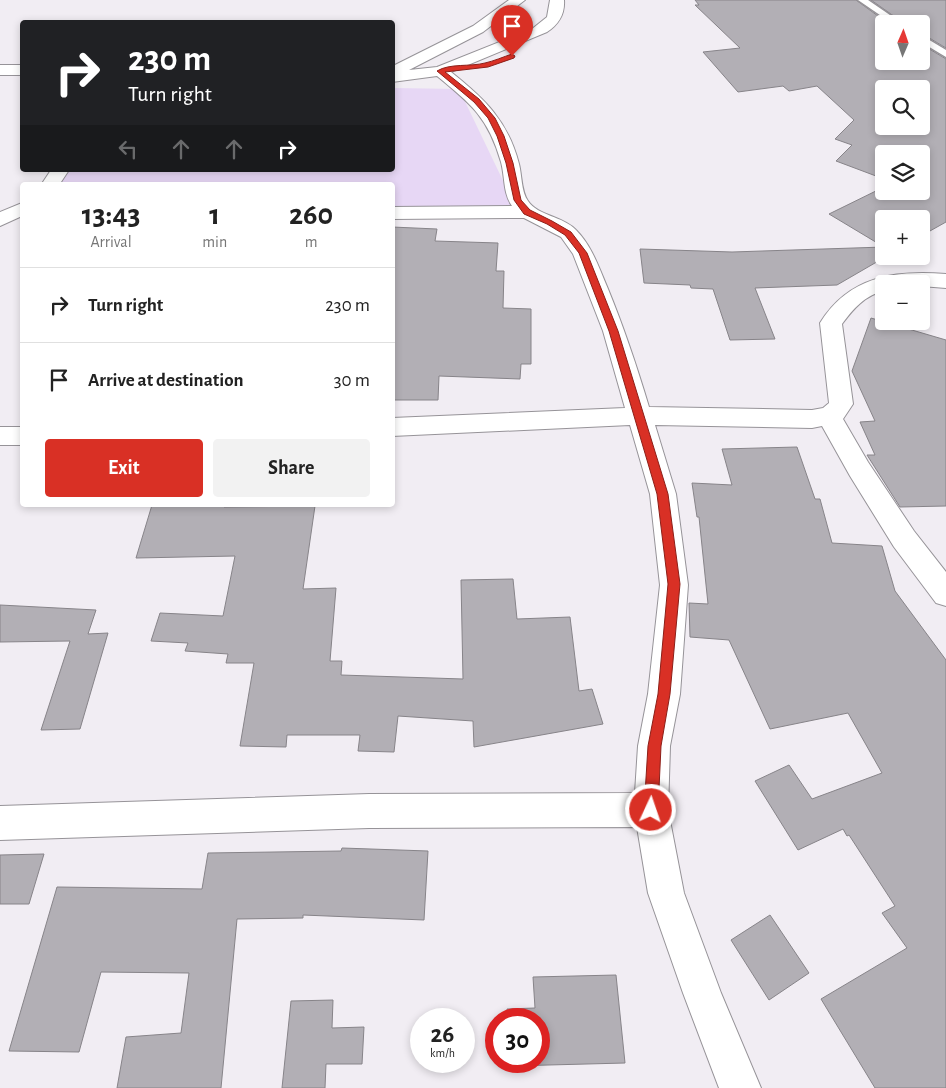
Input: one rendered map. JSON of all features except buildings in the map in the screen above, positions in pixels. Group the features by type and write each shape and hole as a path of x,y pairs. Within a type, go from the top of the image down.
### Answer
{"street":[{"path":"395,70 429,56 478,29 518,0"},
{"path":"395,77 488,65 512,56 518,52 520,40 551,24 556,16 557,0"},
{"path":"0,70 20,70"},
{"path":"445,70 476,100 491,118 501,136 510,163 518,200 527,212"},
{"path":"0,220 20,209"},
{"path":"395,213 527,212 550,222 568,234 583,253 614,331 663,494 674,584 664,694 654,746 651,810 666,893 702,993 740,1088"},
{"path":"0,223 20,221"},
{"path":"930,280 946,281"},
{"path":"395,426 640,416 792,419 829,416 841,404 831,324 847,301 875,286"},
{"path":"829,416 858,469 904,539 946,594"},
{"path":"0,436 20,436"},
{"path":"0,823 369,811 651,810"}],"lane":[{"path":"862,0 885,15"},
{"path":"930,44 946,54"}],"shaded area":[{"path":"395,88 459,89 519,214 395,214 395,182 47,182 53,172 395,172"}],"route":[{"path":"512,56 488,65 469,68 449,68 440,71 476,100 491,118 501,136 510,163 518,200 527,212 550,222 568,234 583,253 614,331 663,494 674,584 664,694 654,746 651,810"}]}
